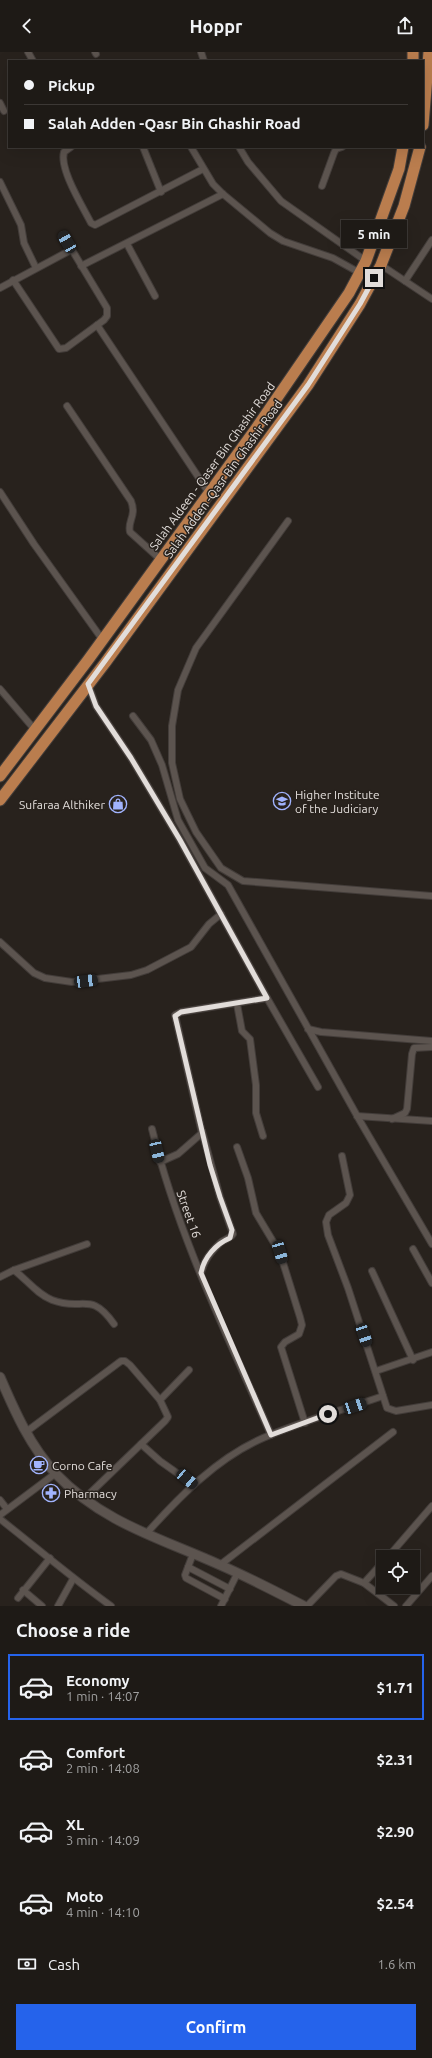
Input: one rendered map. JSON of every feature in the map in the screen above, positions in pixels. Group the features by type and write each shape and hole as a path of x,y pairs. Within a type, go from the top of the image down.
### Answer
{"highway":[{"path":"424,113 429,52"},
{"name":"Salah Aldeen - Qaser Bin Ghashir Road","path":"1,773 70,683 255,430 360,273 366,261 399,169 403,148"},
{"name":"Salah Adden -Qasr Bin Ghashir Road","path":"0,800 112,652 308,385 360,304 381,265 404,206 420,148"},
{"path":"100,641 99,652 102,654 112,652"},
{"path":"70,683 80,681 86,687"}],"street":[{"path":"0,103 4,111"},
{"path":"70,148 64,152 63,158 73,187 93,224 100,224 203,169"},
{"path":"143,148 161,192"},
{"path":"192,148 203,169 223,194 270,233 283,241 333,258 360,273"},
{"path":"240,148 248,162 285,204 366,261"},
{"path":"322,186 334,153 336,149 339,148"},
{"path":"0,182 21,225 24,243 36,268"},
{"path":"81,266 223,194"},
{"path":"12,280 59,349 66,348 97,325 107,316 108,312 63,235"},
{"path":"405,282 432,240"},
{"path":"127,244 155,296"},
{"path":"0,288 12,280 71,250"},
{"path":"381,265 432,299"},
{"path":"97,325 209,493"},
{"path":"67,406 131,501 134,514 129,528 130,532 161,560"},
{"path":"0,492 100,641"},
{"path":"288,521 196,648 178,690 172,729 172,763 180,799 196,832 221,868 243,881 432,896"},
{"path":"86,687 96,706 131,758 222,914 267,998 318,1087"},
{"path":"0,689 35,730"},
{"path":"133,716 151,740 162,765 178,820 205,868 228,885 308,1029 430,1237 432,1244"},
{"path":"0,942 34,973 45,978 72,982 131,975 147,970 191,947 209,924 222,914"},
{"path":"201,1273 205,1259 221,1243 230,1238 233,1234 220,1197 202,1130 175,1016 181,1012 267,998"},
{"path":"237,1004 242,1031 250,1039 256,1085 256,1113 263,1136"},
{"path":"308,1029 320,1032 432,1041"},
{"path":"392,1119 405,1113 407,1109 412,1054 414,1048 432,1047"},
{"path":"358,1116 432,1121"},
{"name":"Street 16","path":"152,1130 171,1199 201,1273 271,1435"},
{"path":"160,1162 178,1154 202,1135 202,1130"},
{"path":"237,1147 256,1213 280,1252 302,1325 299,1334 285,1342 281,1347 305,1423"},
{"path":"342,1156 350,1195 346,1203 329,1215 326,1228 376,1371 387,1408 393,1411 432,1405"},
{"path":"0,1277 14,1270 86,1244"},
{"path":"413,1249 432,1283"},
{"path":"14,1270 43,1295 62,1303 96,1305 106,1312 114,1324"},
{"path":"372,1271 413,1360"},
{"path":"376,1371 413,1360 432,1352"},
{"path":"26,1432 121,1361 127,1363 160,1400 168,1417 84,1499"},
{"path":"160,1400 189,1370"},
{"path":"0,1377 20,1423 56,1473 84,1499 133,1529 220,1565 294,1604 305,1606 338,1574 342,1574 364,1583 394,1606"},
{"path":"146,1534 165,1512 194,1485 228,1459 251,1444 271,1435 383,1396"},
{"path":"220,1565 393,1432"},
{"path":"141,1444 194,1485"},
{"path":"0,1515 56,1473"},
{"path":"0,1500 7,1509"},
{"path":"394,1550 432,1506"},
{"path":"0,1519 50,1558 73,1579 111,1606"},
{"path":"193,1554 186,1578 225,1599"},
{"path":"18,1598 50,1558"},
{"path":"188,1567 230,1589"},
{"path":"364,1583 376,1570"},
{"path":"221,1606 237,1574"},
{"path":"406,1606 432,1576"},
{"path":"58,1606 73,1579"},
{"path":"23,1590 42,1606"}],"place":[{"name":"Higher Institute of the Judiciary","path":"282,801"},
{"name":"Sufaraa Althiker","path":"118,804"},
{"name":"Corno Cafe","path":"39,1465"},
{"name":"Pharmacy","path":"51,1493"}],"route":[{"path":"328,1414 271,1435 201,1273 203,1264 208,1255 233,1234 210,1165 175,1016 177,1013 181,1012 267,998 180,840 131,758 96,706 88,684 308,385 360,304 374,278"}]}
